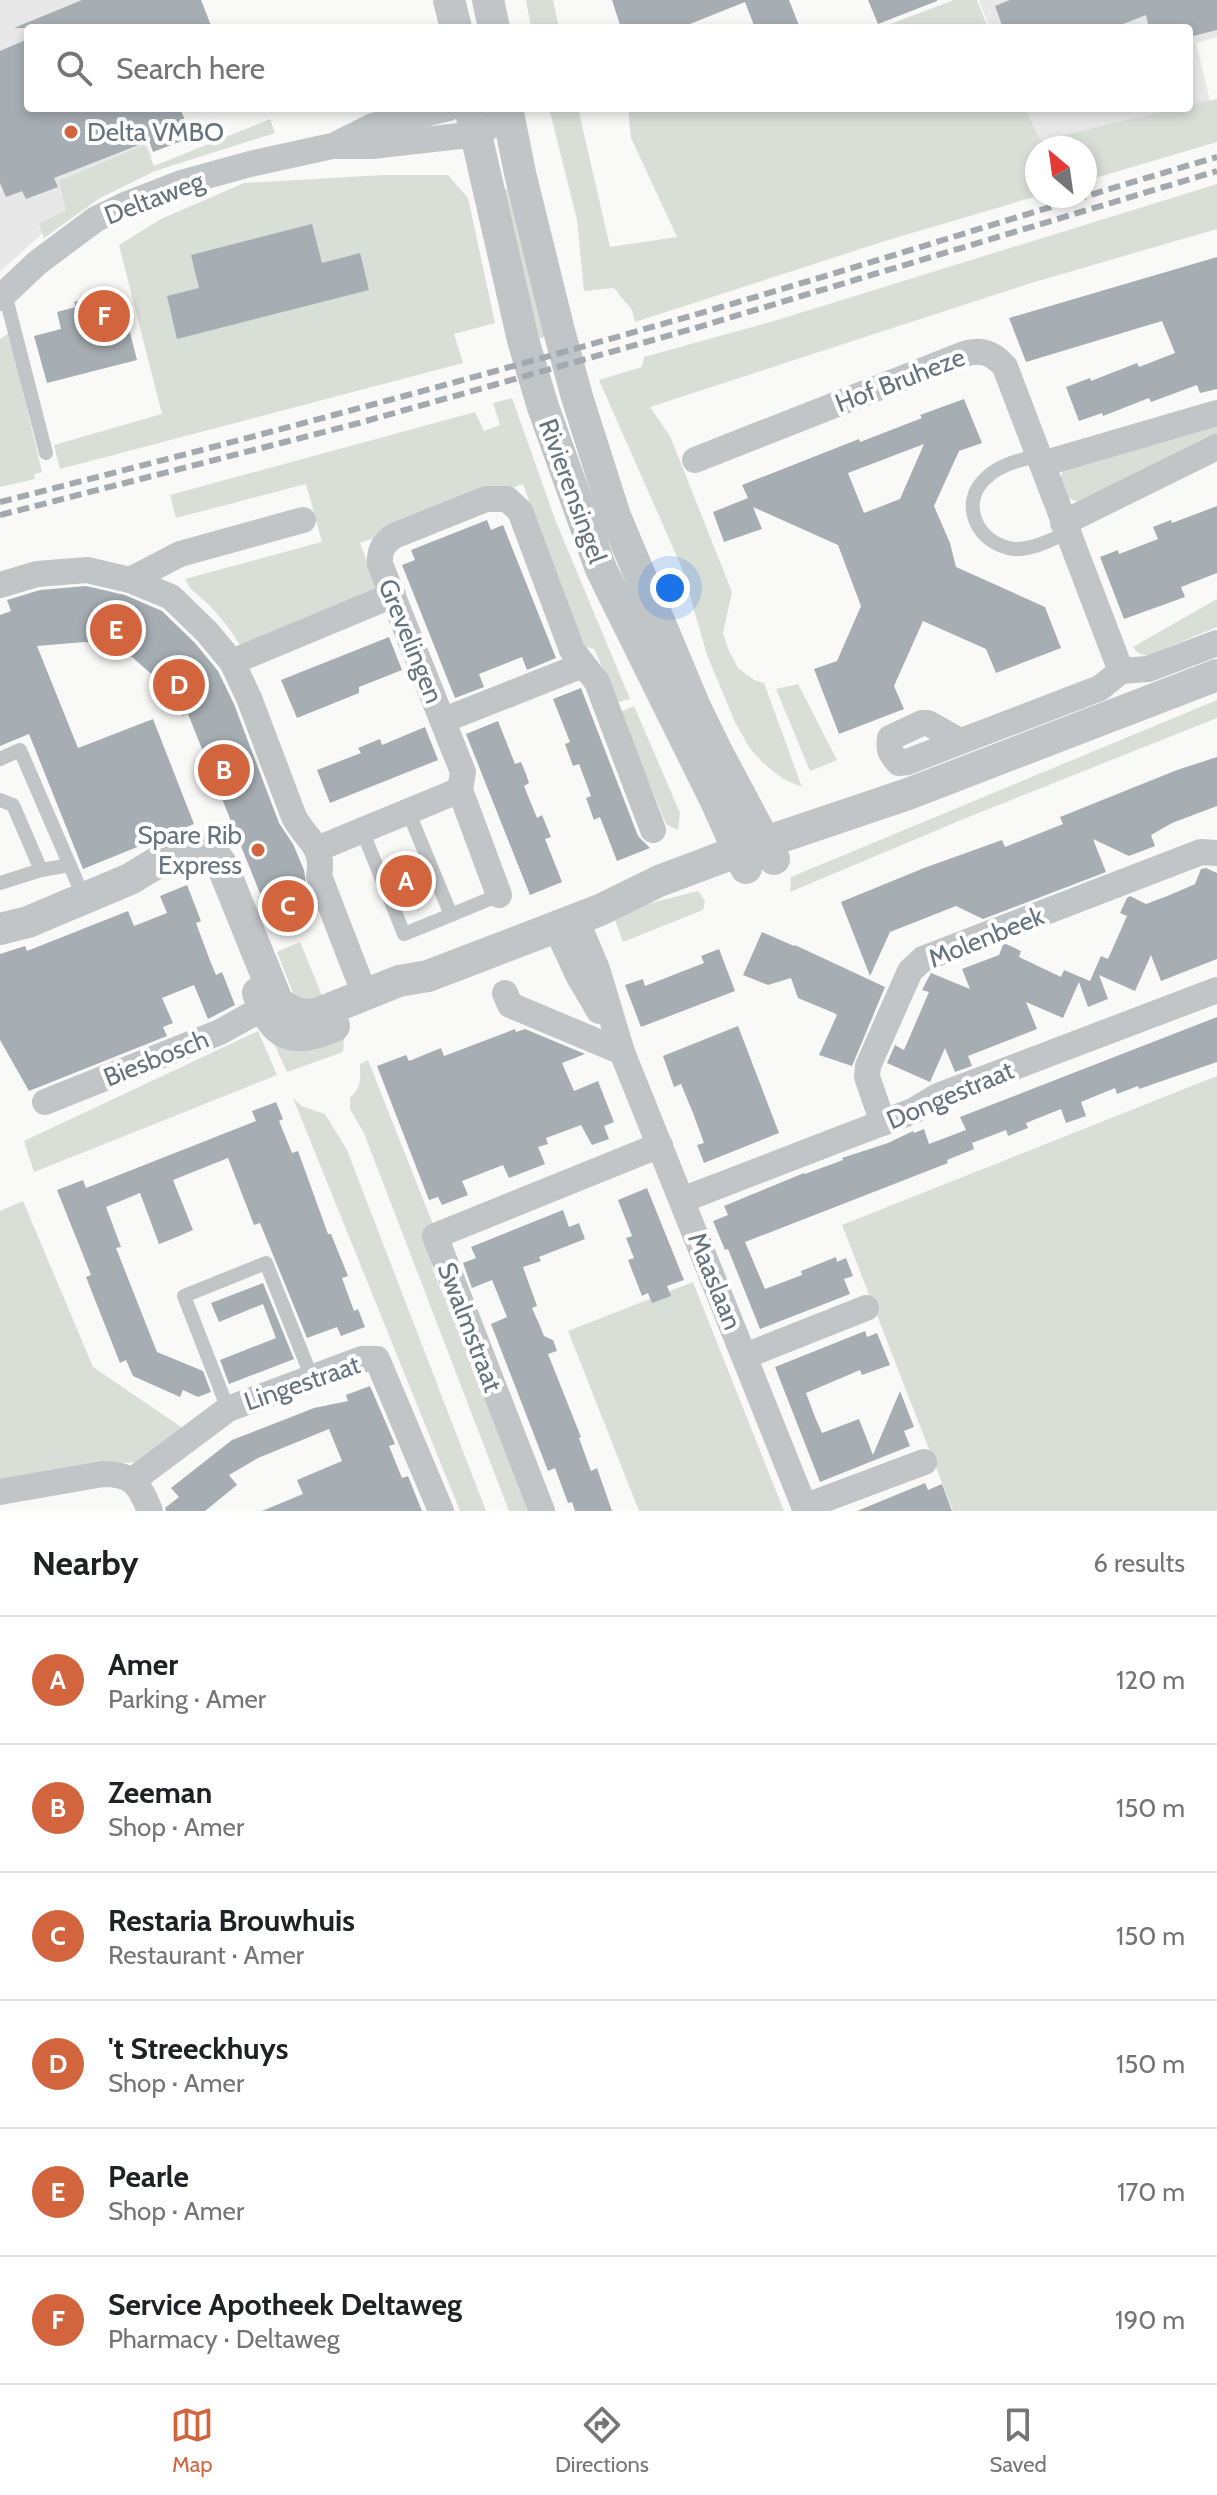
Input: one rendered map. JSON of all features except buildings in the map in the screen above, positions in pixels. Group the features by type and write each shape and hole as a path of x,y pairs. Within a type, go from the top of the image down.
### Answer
{"street":[{"path":"449,0 455,24"},
{"path":"488,0 493,24"},
{"name":"Deltaweg","path":"332,146 373,126 432,112"},
{"name":"Deltaweg","path":"3,296 37,263 96,219 181,183 332,146 372,146 489,115"},
{"name":"Rivierensingel","path":"489,115 520,173 577,397 615,516 717,752 757,856"},
{"name":"Hof Bruheze","path":"695,460 971,351 987,352 1005,367 1121,671"},
{"path":"1040,460 1217,413"},
{"path":"1065,528 1217,447"},
{"name":"Grevelingen","path":"499,895 460,790 463,772 380,564 380,554 386,542 394,536 486,499 507,499 520,511 572,650 597,682 653,830"},
{"path":"130,580 180,554 303,520"},
{"path":"0,585 37,574 87,570 130,580 171,597 207,632 232,662 249,698 294,817 317,849 321,865 319,876 368,1002"},
{"path":"232,662 393,595"},
{"path":"960,741 1100,688 1121,671 1148,669 1217,643"},
{"name":"Grevelingen","path":"444,720 583,665"},
{"path":"0,929 28,922 130,879 189,866 204,874 216,888 270,1005 269,1019 281,1032 307,1036 322,1032 368,1002 406,992 428,976 577,918 659,881 757,856 908,794 1217,675"},
{"path":"317,849 460,790"},
{"name":"Molenbeek","path":"883,1123 867,1077 868,1066 910,971 923,959 1201,852 1217,853"},
{"name":"Maaslaan","path":"577,918 597,969 622,1052 805,1509"},
{"name":"Dongestraat","path":"682,1200 913,1111 938,1096 1217,990"},
{"path":"505,993 510,1005 622,1052"},
{"name":"Biesbosch","path":"45,1102 220,1032 270,1005"},
{"name":"Swalmstraat","path":"542,1511 435,1236 660,1145"},
{"path":"745,1356 866,1308"},
{"name":"Lingestraat","path":"133,1480 228,1409 362,1359 377,1359 441,1511"},
{"path":"805,1509 924,1462"},
{"path":"0,1492 118,1474 133,1480 150,1511"}],"lane":[{"path":"3,296 46,453"},
{"path":"1040,460 1007,464 987,477 975,492 971,511 980,529 995,544 1016,549 1040,545 1065,528"},
{"path":"0,759 20,750 84,899"},
{"path":"0,800 13,805 41,870"},
{"path":"408,811 451,915"},
{"path":"362,830 404,934 499,895"},
{"path":"0,883 70,865"},
{"path":"228,1409 184,1296 266,1263 312,1378"}],"shaded area":[{"name":"Delta VMBO","path":"0,0 88,0 37,24 24,24 24,112 134,112 152,157 47,229 0,272"},
{"path":"526,0 553,0 558,24 530,24"},
{"path":"954,0 977,0 986,24 891,24"},
{"path":"1217,0 1217,37 1196,43 1211,105 1193,109 1193,24 988,24 979,1"},
{"path":"1217,99 1217,142 1097,177 1097,136 1061,136 1161,112 1193,112 1193,104"},
{"path":"550,112 579,112 610,247 677,237 631,138 628,112 1027,112 1038,136 1025,136 1025,200 635,322 632,310 614,288 584,291 577,220"},
{"path":"1025,112 1182,112 1084,136 1034,136"},
{"path":"270,119 275,133 155,171 100,198 44,238 39,224 66,210 59,181 144,145 154,166"},
{"path":"383,175 448,175 468,198 495,323 454,334 463,363 60,469 54,445 162,414 119,245 161,219 244,183"},
{"path":"1217,184 1217,229 1031,283 650,407 670,436 732,592 723,633 729,651 738,668 764,683 802,787 783,779 749,747 735,722 707,655 682,568 599,380 642,367 644,357 774,321"},
{"path":"510,188 545,337 534,340 501,190"},
{"path":"9,333 42,472 34,474 35,479 0,487 0,339"},
{"path":"512,398 556,522 630,699 618,702 594,649 580,645 523,484 360,543 377,588 240,645 221,618 187,583 185,579 322,542 306,484 176,518 170,495 475,412 484,431 500,425 493,403"},
{"path":"1217,424 1217,435 1084,501 1067,497 1058,482 1065,467"},
{"path":"1217,599 1217,627 1147,656 1133,647"},
{"path":"798,684 837,760 810,771 776,689"},
{"path":"1217,700 1217,718 790,892 791,877"},
{"path":"634,706 680,813 678,830 666,824 620,712"},
{"path":"698,891 705,901 703,910 623,942 614,917 624,910"},
{"path":"300,942 323,998 295,998 277,952"},
{"path":"258,1031 277,1075 34,1172 24,1141"},
{"path":"338,1032 344,1038 343,1052 287,1072 270,1035"},
{"path":"368,1060 434,1227 432,1268 531,1511 509,1511 364,1133 350,1109 350,1097 360,1082 360,1064"},
{"path":"1217,1076 1217,1511 953,1511 842,1225"},
{"path":"293,1098 301,1106 325,1114 347,1150 486,1511 460,1511"},
{"path":"23,1201 93,1367 184,1429 135,1462 100,1465 0,1483 0,1211"},
{"path":"693,1282 784,1511 639,1511 568,1331"}],"railway":[{"path":"0,502 629,334 1217,157"},
{"path":"0,515 359,423 692,329 1217,171"}],"place":[{"name":"Delta VMBO","path":"71,132"},
{"name":"Service Apotheek Deltaweg","path":"104,316"},
{"name":"Pearle","path":"116,630"},
{"name":"'t Streeckhuys","path":"179,685"},
{"name":"Zeeman","path":"224,770"},
{"name":"Spare Rib Express","path":"258,850"},
{"name":"Amer","path":"406,881"},
{"name":"Restaria Brouwhuis","path":"288,906"}]}
